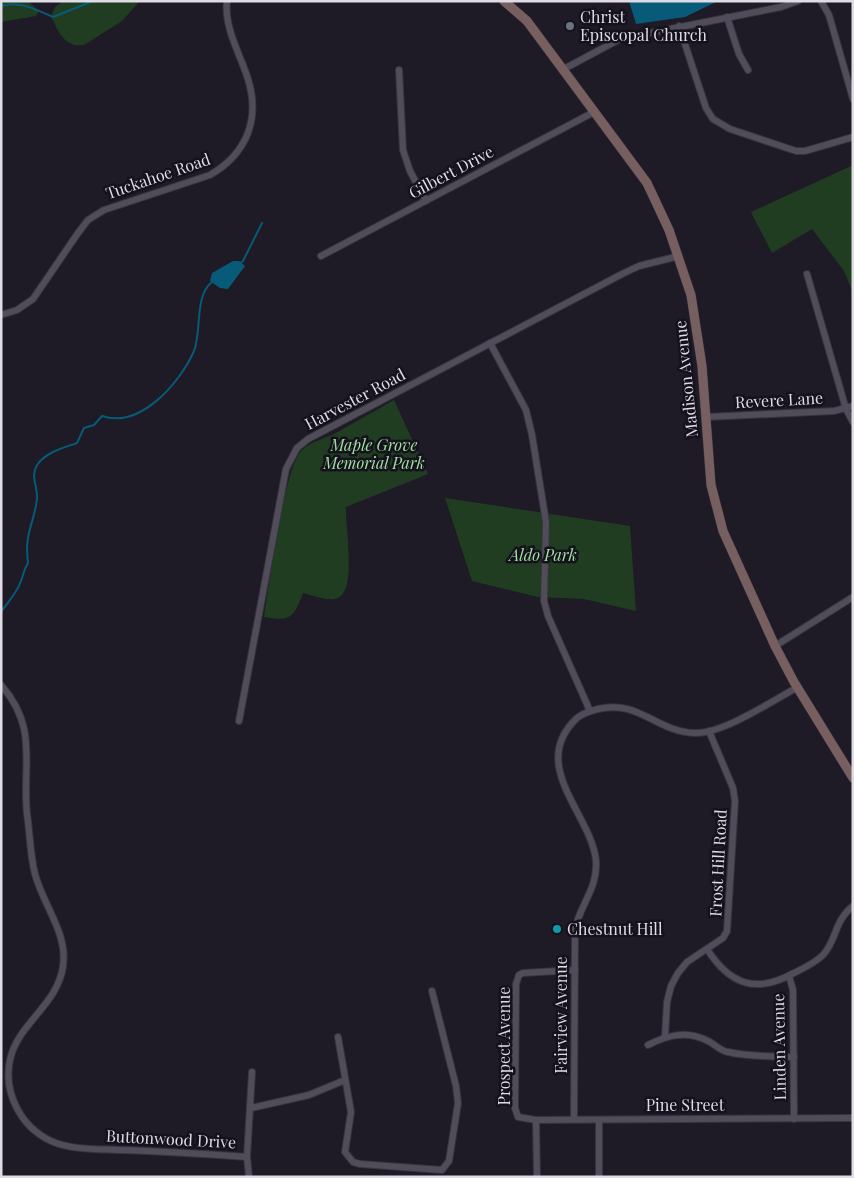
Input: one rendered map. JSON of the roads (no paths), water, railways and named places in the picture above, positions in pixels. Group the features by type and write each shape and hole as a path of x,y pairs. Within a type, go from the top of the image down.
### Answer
{"street":[{"name":"Tuckahoe Road","path":"1,315 17,310 33,299 78,233 96,215 104,210 210,174 224,167 241,148 251,126 252,103 247,77 228,21 227,1"},
{"name":"Madison Avenue","path":"504,1 527,21 647,184 659,204 692,295 698,334 711,485 722,531 775,646 853,778"},
{"path":"562,70 620,38 781,7 798,1"},
{"path":"821,1 829,16 853,99"},
{"path":"727,17 739,54 748,70"},
{"path":"679,26 706,108 713,119 730,129 796,151 805,151 853,137"},
{"path":"399,70 403,150 410,171 426,201"},
{"name":"Gilbert Drive","path":"321,256 594,112"},
{"name":"Harvester Road","path":"240,720 286,469 291,456 308,438 624,273 639,266 679,256"},
{"path":"806,274 846,409 853,422"},
{"path":"490,343 526,410 532,435 546,522 544,600 548,616 590,711"},
{"name":"Revere Lane","path":"706,417 834,411 853,406"},
{"path":"775,646 853,598"},
{"name":"Buttonwood Drive","path":"1,685 13,700 24,725 28,749 26,800 34,867 58,929 64,954 62,973 55,993 24,1033 12,1053 9,1069 10,1089 15,1106 22,1118 42,1136 62,1144 95,1148 247,1157"},
{"name":"Fairview Avenue","path":"574,1119 575,929 593,887 596,859 560,772 560,748 566,733 579,716 590,711 616,706 639,712 668,728 682,732 708,731 724,726 798,687"},
{"name":"Frost Hill Road","path":"665,1036 667,1002 671,986 687,962 723,938 727,931 735,817 733,788 708,731"},
{"path":"707,949 726,975 739,982 766,984 789,976 825,954 838,922 853,906"},
{"name":"Prospect Avenue","path":"518,1117 515,1108 515,1089 516,984 519,975 523,972 575,970"},
{"name":"Linden Avenue","path":"789,976 793,990 794,1119"},
{"path":"338,1037 351,1117 345,1152 353,1162 438,1171 447,1166 458,1103 456,1086 432,992"},
{"path":"648,1045 665,1036 694,1036 708,1041 725,1052 794,1057"},
{"path":"249,1177 247,1157 252,1072"},
{"path":"251,1108 309,1095 346,1080"},
{"name":"Pine Street","path":"518,1117 536,1120 853,1118"},
{"path":"536,1120 537,1177"},
{"path":"599,1177 600,1120"}],"water":[{"path":"629,1 718,1 685,17 636,24"},
{"path":"233,261 239,261 245,266 228,289 220,288 210,281 212,273"}],"waterway":[{"path":"1,6 7,4 21,5 53,17 93,1"},
{"path":"239,264 243,261 262,223"},
{"path":"1,612 17,590 28,563 28,536 37,499 34,478 37,465 50,454 77,443 84,428 94,425 102,416 116,418 130,416 144,410 169,389 188,364 194,351 203,296 206,288 212,282"}],"place":[{"name":"Christ Episcopal Church","path":"570,26"},
{"name":"Chestnut Hill","path":"557,929"}],"park label":[{"name":"Maple Grove Memorial Park","path":"374,454"},
{"name":"Aldo Park","path":"543,555"}]}
